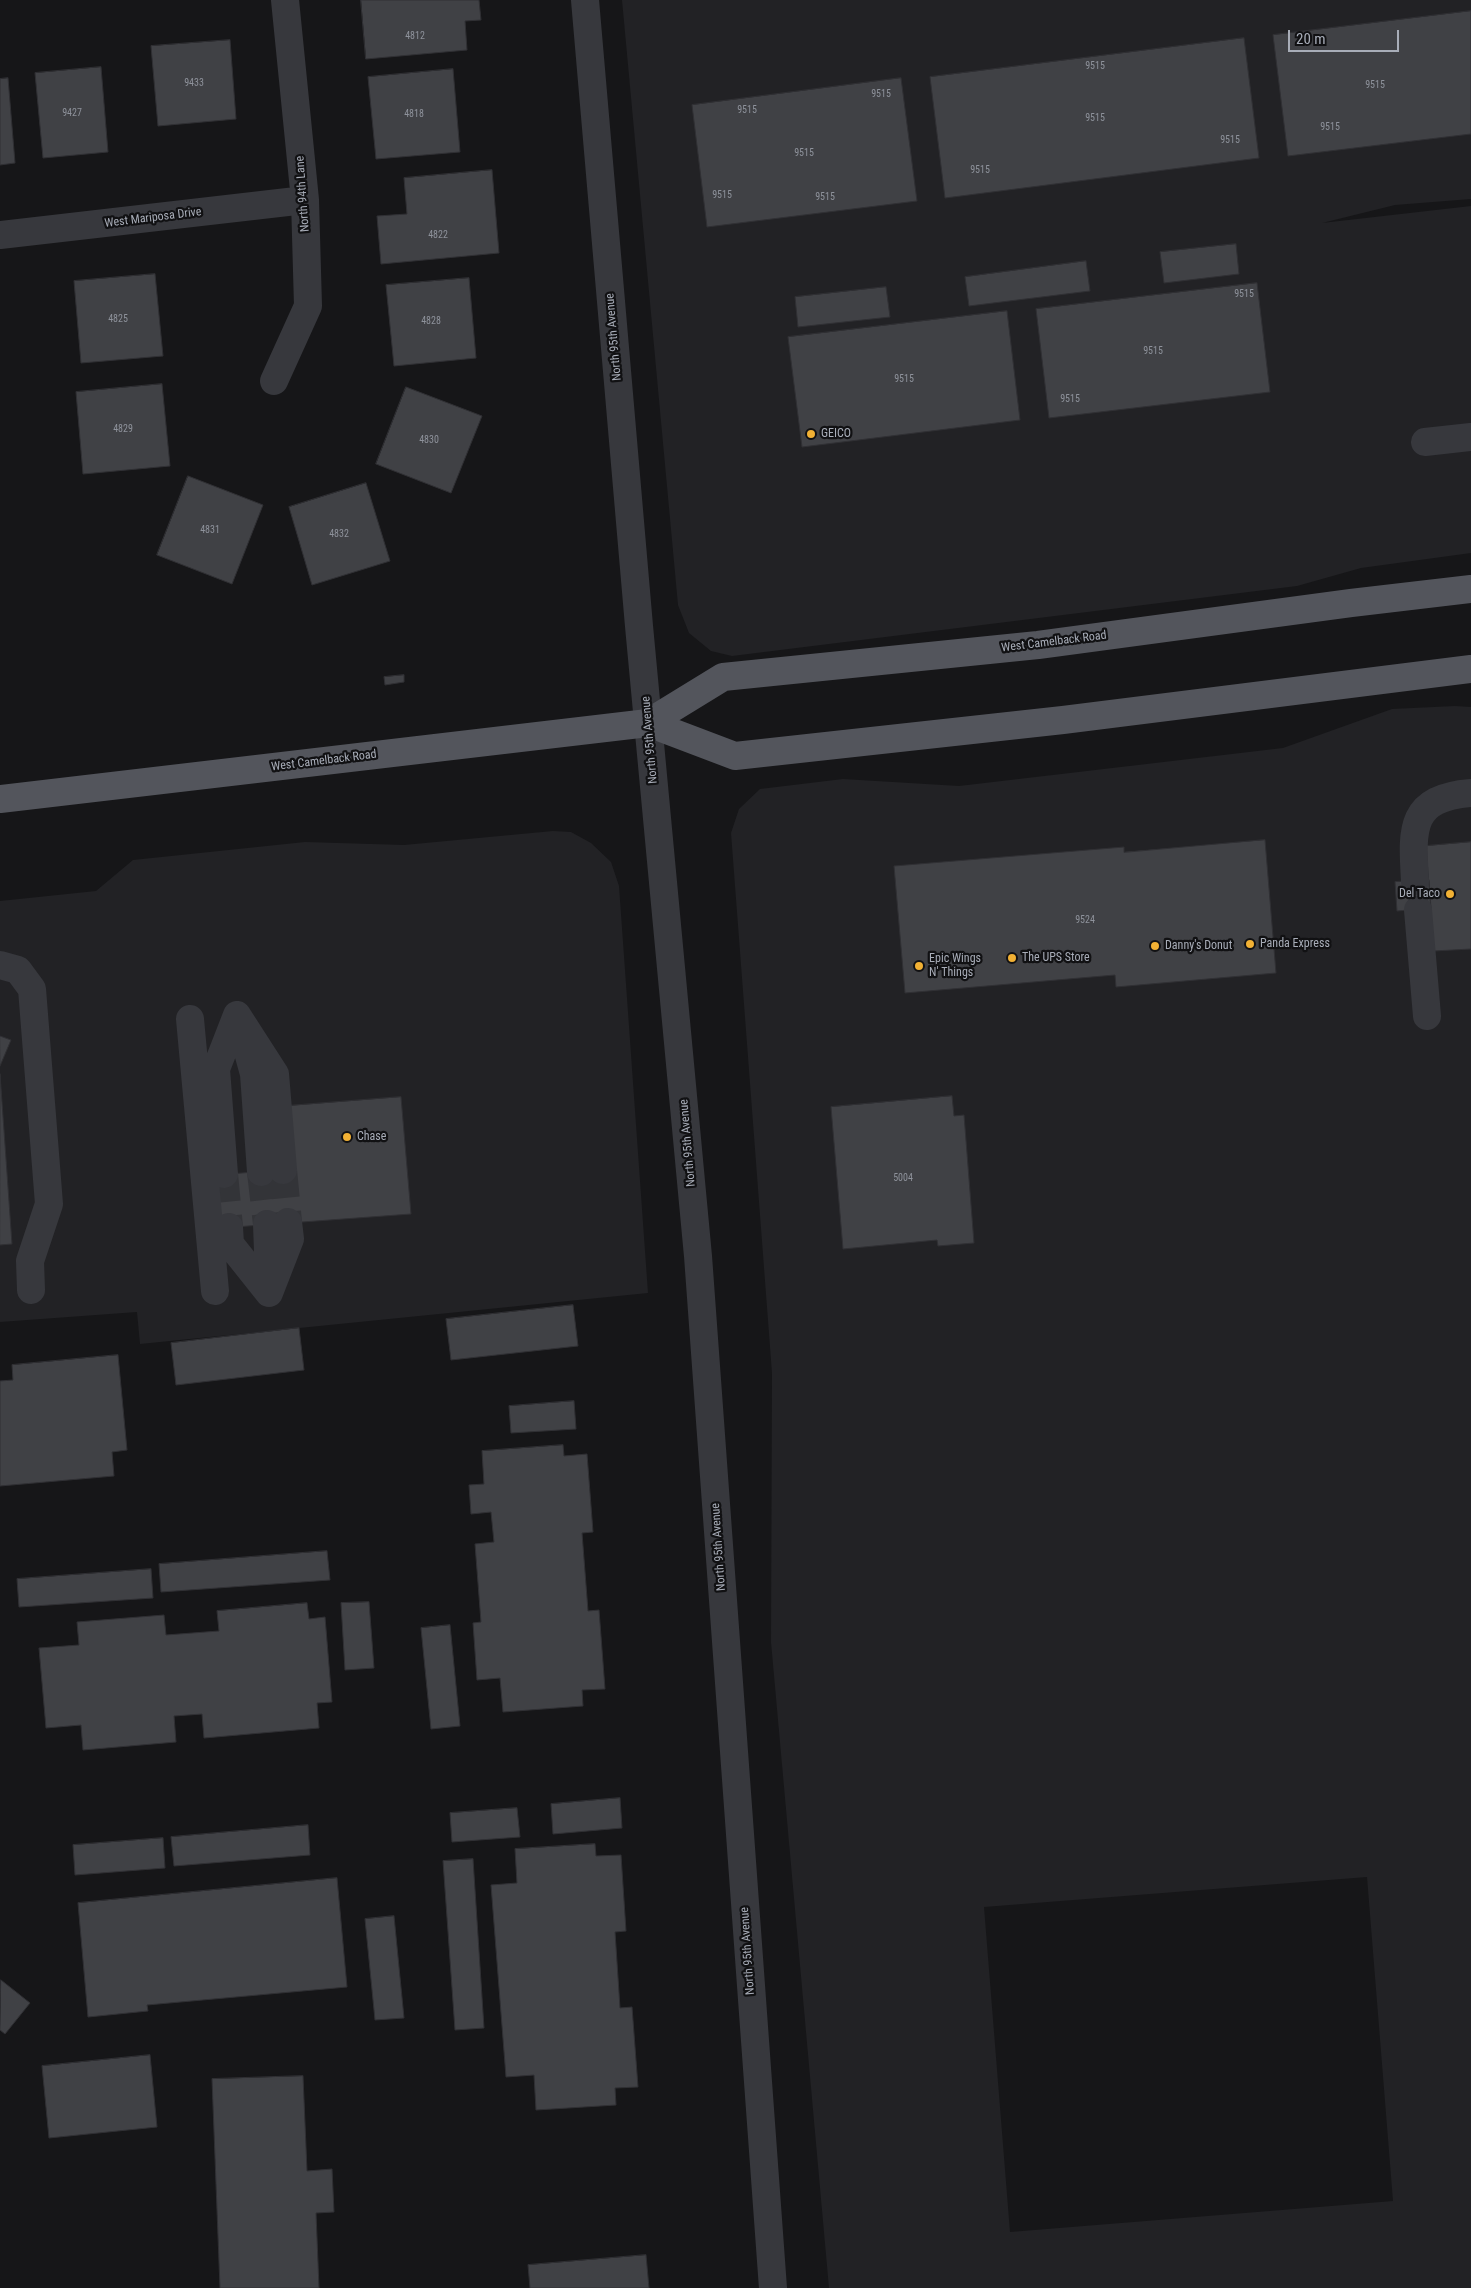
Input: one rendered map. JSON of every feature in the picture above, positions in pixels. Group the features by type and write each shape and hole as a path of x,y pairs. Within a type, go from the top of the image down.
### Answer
{"main road":[{"name":"West Camelback Road","path":"0,799 648,723 723,678 1038,645 1471,589"},
{"path":"1422,594 1471,602"},
{"name":"West Camelback Road","path":"648,723 735,756 1063,720 1471,669"}],"street":[{"name":"North 94th Lane","path":"274,381 308,306 305,200 285,0"},
{"name":"North 95th Avenue","path":"585,0 648,723 698,1256 773,2288"},
{"name":"West Mariposa Drive","path":"0,235 305,200"},
{"path":"1425,442 1471,436"},
{"path":"1415,881 1414,837 1417,820 1428,806 1451,794 1471,792"},
{"path":"1418,910 1427,1016"},
{"path":"0,965 18,970 32,989 49,1204 30,1261 31,1290"},
{"path":"237,1015 275,1074 252,1172 232,1075 237,1015"},
{"path":"190,1019 215,1291"},
{"path":"258,1224 290,1240 269,1293 248,1244 258,1224"}],"shaded area":[{"path":"622,0 1471,0 1471,199 1395,205 1322,223 1471,206 1471,553 1361,568 1297,586 732,656 711,651 689,633 678,605"},
{"path":"1471,707 1471,2288 829,2288 771,1642 772,1373 731,833 739,809 760,789 843,779 959,786 1283,748 1392,709","holes":["1367,1877 1393,2201 1010,2232 984,1907"]},
{"path":"553,831 571,832 591,843 611,862 619,886 648,1293 140,1344 137,1312 0,1322 0,901 96,891 133,860 305,842 404,845"}],"building":[{"path":"361,0 479,0 481,20 465,21 467,50 366,59"},
{"path":"1471,11 1471,134 1288,156 1273,35"},
{"path":"1244,38 1259,158 945,198 930,77"},
{"path":"230,40 236,119 158,126 151,46"},
{"path":"101,67 108,152 43,158 35,73"},
{"path":"453,69 460,152 376,159 368,77"},
{"path":"8,78 15,163 0,165 0,79"},
{"path":"901,78 917,201 707,227 692,105"},
{"path":"492,170 499,253 381,264 377,216 407,214 404,178"},
{"path":"1236,244 1239,274 1164,283 1160,252"},
{"path":"1086,261 1090,291 969,306 965,277"},
{"path":"155,274 163,356 81,363 74,281"},
{"path":"469,278 476,358 394,366 386,285"},
{"path":"1257,283 1270,392 1049,418 1036,309"},
{"path":"886,287 890,317 798,327 795,297"},
{"path":"1007,311 1020,420 802,447 788,337"},
{"path":"162,384 170,466 83,474 76,392"},
{"path":"406,387 482,416 451,493 376,464"},
{"path":"188,476 263,505 232,584 157,555"},
{"path":"366,483 390,561 312,585 289,507"},
{"path":"404,675 404,682 385,685 384,677"},
{"path":"1265,840 1276,973 1116,987 1115,975 905,993 894,866 1124,847 1124,852"},
{"name":"Del Taco","path":"1471,842 1471,949 1434,951 1426,846"},
{"path":"1429,880 1431,908 1397,911 1395,882"},
{"path":"0,1036 11,1040 0,1066"},
{"path":"0,1074 12,1244 0,1245"},
{"path":"952,1096 954,1116 964,1115 974,1243 938,1246 937,1240 843,1249 831,1107"},
{"name":"Chase","path":"401,1097 411,1214 221,1228 217,1175 292,1169 287,1106"},
{"path":"573,1305 578,1346 451,1360 446,1319"},
{"path":"299,1328 304,1370 176,1385 171,1343"},
{"path":"118,1355 127,1450 112,1452 114,1476 0,1486 0,1381 13,1380 12,1365"},
{"path":"574,1401 576,1429 511,1433 509,1406"},
{"path":"563,1445 564,1456 587,1454 593,1532 582,1533 588,1611 599,1610 605,1689 582,1690 583,1706 503,1712 500,1678 477,1680 473,1623 481,1622 475,1544 494,1542 491,1512 471,1514 469,1485 484,1484 482,1451"},
{"path":"327,1551 330,1580 161,1592 159,1564"},
{"path":"151,1569 153,1598 19,1607 17,1579"},
{"path":"369,1602 374,1668 345,1670 341,1603"},
{"path":"307,1603 309,1619 325,1617 332,1702 317,1703 319,1728 204,1738 202,1714 174,1716 176,1742 83,1750 81,1725 46,1728 39,1648 79,1645 77,1622 164,1615 166,1635 219,1631 217,1611"},
{"path":"450,1625 460,1726 431,1729 421,1628"},
{"path":"620,1798 622,1828 553,1834 551,1804"},
{"path":"517,1808 520,1837 452,1842 450,1813"},
{"path":"308,1825 310,1855 174,1866 171,1837"},
{"path":"163,1838 165,1868 75,1875 73,1845"},
{"path":"595,1844 596,1856 621,1855 626,1931 615,1932 620,2008 632,2007 638,2087 615,2088 616,2105 536,2110 534,2075 506,2077 491,1885 517,1883 515,1849"},
{"path":"473,1859 484,2028 455,2030 443,1861"},
{"path":"337,1878 347,1987 147,2005 148,2011 88,2017 78,1903"},
{"path":"394,1916 404,2018 375,2020 365,1919"},
{"path":"1,1980 30,2003 5,2034 0,2030"},
{"path":"150,2055 157,2127 49,2138 42,2066"},
{"path":"303,2076 307,2171 332,2169 334,2212 316,2213 319,2288 220,2288 212,2079"},
{"path":"646,2255 649,2288 530,2288 528,2265"}],"tunnel":[{"path":"283,1170 288,1222"},
{"path":"261,1172 267,1224"},
{"path":"224,1174 229,1227"}],"place":[{"name":"GEICO","path":"811,434"},
{"name":"Del Taco","path":"1450,894"},
{"name":"Panda Express","path":"1250,944"},
{"name":"Danny's Donut","path":"1155,946"},
{"name":"The UPS Store","path":"1012,958"},
{"name":"Epic Wings N' Things","path":"919,966"},
{"name":"Chase","path":"347,1137"}]}
